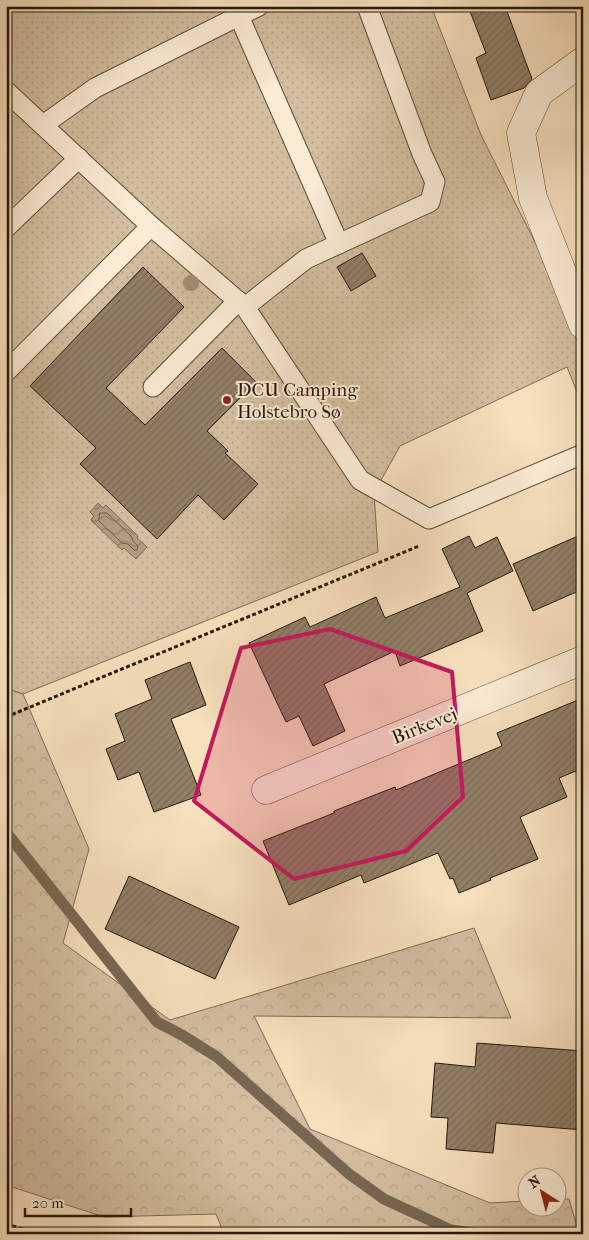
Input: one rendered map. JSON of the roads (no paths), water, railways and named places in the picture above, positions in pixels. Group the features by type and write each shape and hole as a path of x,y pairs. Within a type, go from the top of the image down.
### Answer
{"street":[{"path":"583,61 540,93 520,133 533,198 583,325"},
{"name":"Birkevej","path":"266,790 583,660"}],"lane":[{"path":"43,125 95,88 259,6"},
{"path":"153,387 242,304 306,258 430,202 436,182 422,154 367,6"},
{"path":"239,16 339,244"},
{"path":"6,91 151,226 242,304 360,480 428,519 583,454"},
{"path":"6,228 79,158"},
{"path":"6,372 151,226"}],"water":[{"path":"98,503 103,508 106,505 147,547 136,559 124,548 122,550 91,520 94,516 90,512"}],"waterway":[{"path":"6,832 157,1022 217,1057 349,1174 384,1199 451,1230 479,1234"}],"place":[{"name":"DCU Camping Holstebro Sø","path":"227,400"}]}
